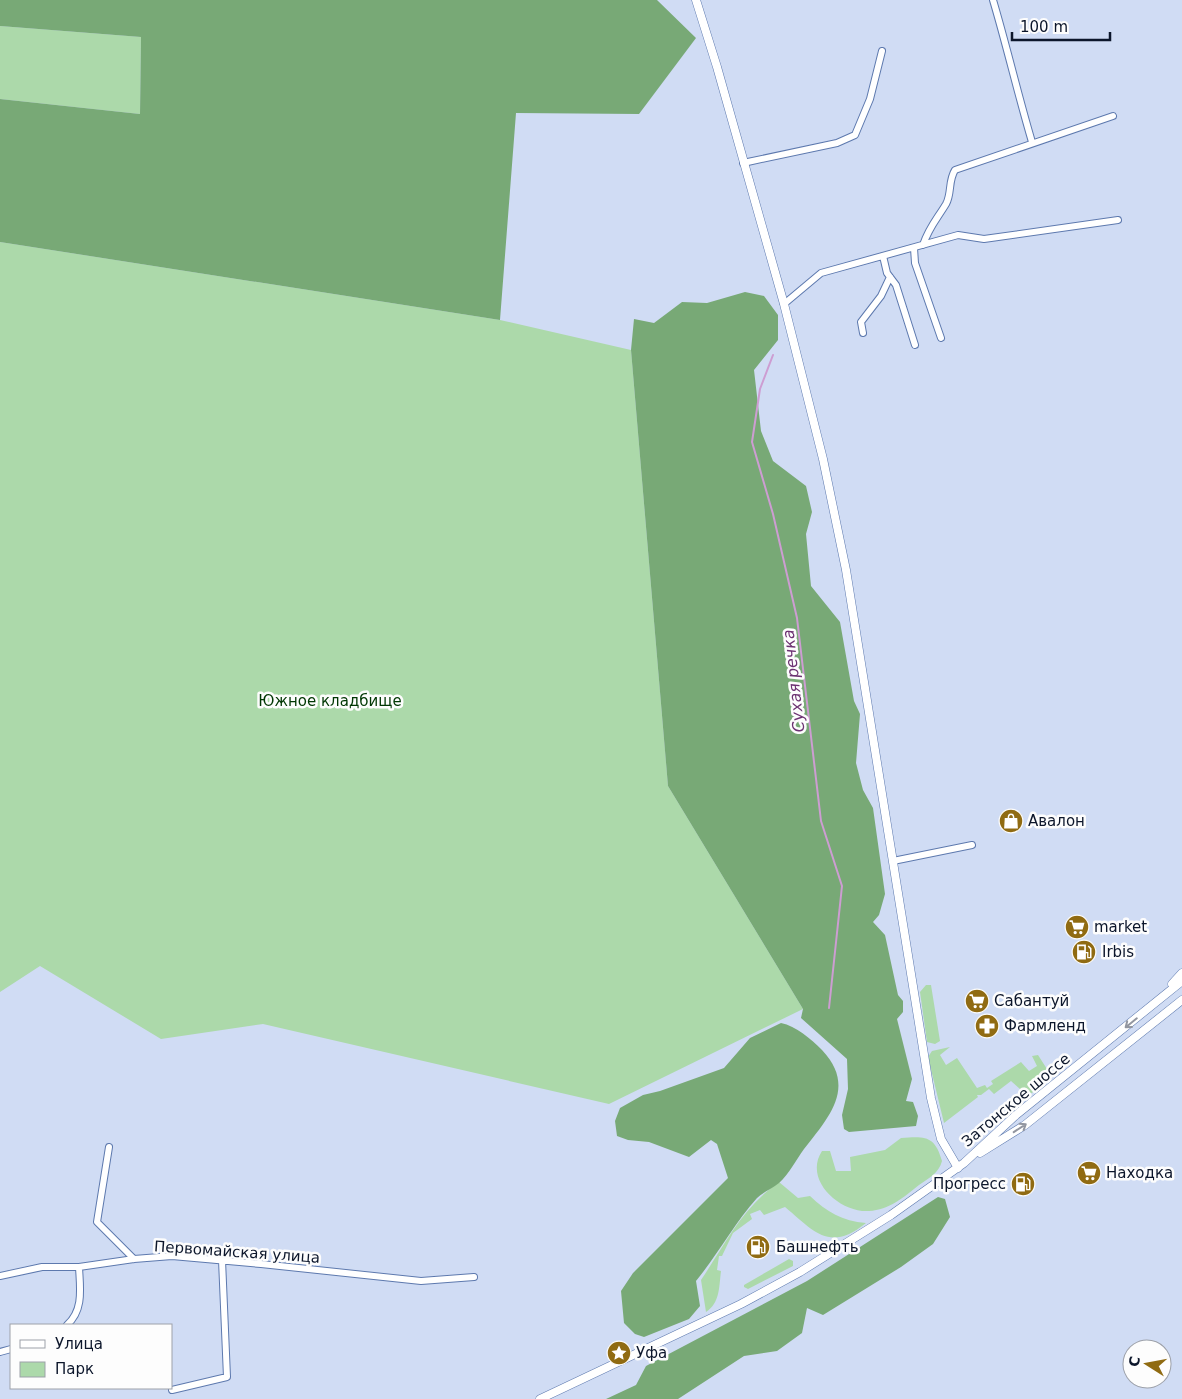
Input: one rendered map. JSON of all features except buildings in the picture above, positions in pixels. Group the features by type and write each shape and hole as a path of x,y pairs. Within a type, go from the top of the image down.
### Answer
{"main road":[{"path":"540,1399 741,1304 800,1272 891,1215 961,1166 941,1138 932,1106 846,570 823,459 784,304 717,66 696,0"},
{"path":"1151,1008 1182,973"},
{"name":"Затонское шоссе","path":"961,1166 1016,1115 1151,1008 1182,981"},
{"name":"Затонское шоссе","path":"961,1166 1025,1126 1182,1000"}],"street":[{"path":"993,0 1014,68 1020,102 1032,142"},
{"path":"743,162 837,144 855,135 870,100 882,51"},
{"path":"923,245 929,228 946,203 950,178 955,170 1032,142 1113,116"},
{"path":"784,304 820,273 958,235 984,239 1118,220"},
{"path":"914,248 916,263 941,338"},
{"path":"883,256 890,277 896,285 915,346"},
{"path":"863,333 861,322 881,296 890,277"},
{"path":"894,861 972,845"},
{"path":"109,1147 97,1222 134,1258"},
{"name":"Первомайская улица","path":"0,1276 42,1268 79,1267 134,1258 172,1256 421,1282 474,1277"},
{"path":"172,1390 227,1377 222,1260"},
{"path":"68,1324 72,1321 80,1304 79,1267"}],"green space":[{"path":"0,0 657,0 696,38 639,114 516,113 500,320 0,242 0,99 140,114 141,37 0,26"},
{"path":"0,26 141,37 140,114 0,99"},
{"name":"Южное кладбище","path":"0,242 500,320 631,350 668,786 803,1009 609,1104 263,1024 161,1039 40,966 0,992"},
{"path":"745,292 764,296 778,315 778,340 754,370 761,431 773,461 806,486 812,512 806,534 811,586 840,622 854,701 860,714 856,763 863,790 873,808 885,894 879,915 873,922 885,935 898,995 903,1001 903,1012 897,1019 912,1079 906,1101 913,1102 918,1116 916,1126 849,1132 844,1129 842,1115 848,1089 847,1059 801,1018 803,1009 668,786 631,350 634,319 654,323 682,302 707,303"},
{"path":"926,985 931,985 940,1041 935,1044 927,1042 920,992"},
{"path":"781,1023 798,1030 808,1037 822,1050 832,1064 837,1077 836,1101 822,1125 783,1179 759,1196 696,1281 700,1306 689,1319 644,1337 635,1334 624,1323 621,1291 633,1273 728,1178 717,1144 711,1140 689,1157 649,1142 628,1140 617,1136 615,1121 620,1108 643,1095 660,1091 724,1068 750,1038"},
{"path":"950,1047 940,1055 946,1065 957,1058 977,1088 985,1085 987,1088 993,1084 991,1081 1021,1062 1029,1071 1037,1066 1032,1056 1038,1055 1047,1069 1047,1081 1028,1096 1011,1081 994,1094 989,1089 981,1095 977,1095 978,1097 944,1123 928,1057 932,1051"},
{"path":"917,1137 928,1139 933,1142 942,1161 939,1169 933,1175 896,1202 876,1210 858,1210 836,1201 821,1183 817,1173 817,1162 822,1151 830,1151 836,1171 851,1171 850,1157 885,1150 901,1138"},
{"path":"779,1182 798,1198 810,1196 835,1215 866,1223 842,1237 832,1237 814,1231 785,1207 764,1215 760,1210 750,1214 752,1219 733,1233 722,1256 719,1256 717,1270 721,1271 718,1294 714,1304 706,1312 701,1280 744,1215 766,1192"},
{"path":"938,1197 945,1199 950,1217 933,1244 901,1267 823,1315 807,1308 802,1333 777,1351 744,1356 678,1399 606,1399 636,1385 646,1366 807,1281"},
{"path":"789,1259 793,1261 793,1266 748,1289 744,1287 744,1285"}],"waterway":[{"name":"Сухая речка","path":"773,355 760,389 752,442 773,514 797,618 821,821 842,886 829,1008"}],"place":[{"name":"Авалон","path":"1011,821"},
{"name":"market","path":"1077,927"},
{"name":"Irbis","path":"1084,952"},
{"name":"Сабантуй","path":"977,1001"},
{"name":"Фармленд","path":"987,1026"},
{"name":"Находка","path":"1089,1173"},
{"name":"Прогресс","path":"1023,1184"},
{"name":"Башнефть","path":"758,1247"},
{"name":"Уфа","path":"619,1353"}]}
